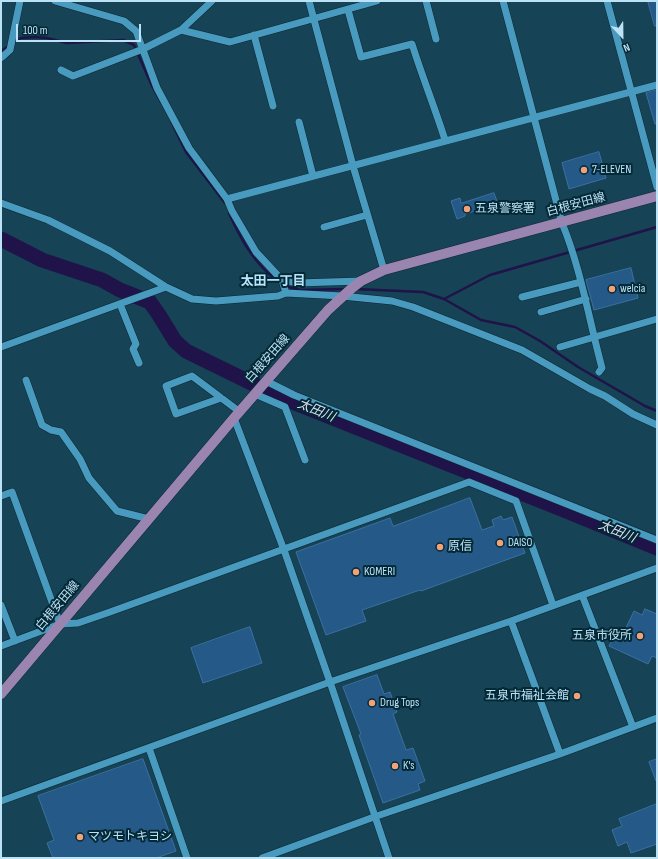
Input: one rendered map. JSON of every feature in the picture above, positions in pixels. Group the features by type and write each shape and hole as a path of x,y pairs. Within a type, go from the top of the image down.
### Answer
{"main road":[{"name":"白根安田線","path":"1,694 266,380 328,310 342,296 361,281 384,270 491,240 562,223 657,196"}],"street":[{"path":"1,58 10,50 20,1"},
{"path":"55,1 124,21 136,31 157,88 189,148 227,199 232,212 256,252 282,280 286,293"},
{"path":"61,70 73,76 143,49 181,30 209,1"},
{"path":"309,1 353,166 384,270"},
{"path":"181,30 230,42 348,10 363,3 377,1"},
{"path":"426,1 436,40"},
{"path":"503,1 562,223 586,299 602,368 599,372"},
{"path":"607,1 657,187"},
{"path":"348,10 361,57 412,44 445,140"},
{"path":"254,35 273,106"},
{"path":"227,199 657,85"},
{"path":"299,122 313,176"},
{"path":"1,203 48,220 110,251 166,287 192,299 216,301 278,296 286,293 342,296 392,301 414,307 522,350 605,396 633,414 657,425"},
{"path":"324,227 368,215"},
{"path":"282,280 297,283 361,281"},
{"path":"522,297 580,282"},
{"path":"1,347 166,287"},
{"path":"541,312 586,299"},
{"path":"120,304 136,344 133,349 139,363"},
{"path":"560,347 657,319"},
{"path":"221,398 176,414 166,386 192,376 221,398 237,415 330,682 389,858"},
{"path":"26,380 42,425 51,430 61,432 80,459 89,478 117,511 149,519"},
{"path":"266,380 294,394 408,441 657,540"},
{"path":"255,394 285,407 305,460"},
{"path":"1,646 60,624 78,623 110,612 469,482 516,501 553,606"},
{"path":"1,496 12,492 60,624"},
{"path":"1,801 330,682 511,621 657,568"},
{"path":"582,595 633,727"},
{"path":"1,605 15,641"},
{"path":"511,621 560,754"},
{"path":"262,858 374,817 560,754 657,718"},
{"path":"149,748 187,858"}],"building":[{"path":"648,1 657,1 657,26 655,26"},
{"path":"657,90 657,124 655,124 646,93"},
{"name":"7-ELEVEN","path":"599,152 606,178 569,189 562,163"},
{"name":"五泉警察署","path":"494,193 498,204 465,214 465,216 457,219 451,201 460,198 461,203"},
{"name":"welcia","path":"631,268 638,298 594,310 586,280"},
{"path":"470,498 482,530 494,526 492,520 501,516 503,520 512,517 525,553 421,591 420,590 362,610 366,621 326,635 296,552 390,518 393,526"},
{"name":"五泉市役所","path":"645,609 657,614 657,658 652,656 648,664 609,646 615,634 621,638 634,611 642,615"},
{"path":"250,627 262,663 203,683 191,648"},
{"name":"K's","path":"377,675 384,694 390,692 397,712 393,714 406,750 413,748 425,781 418,784 420,790 383,803 359,735 361,734 343,687"},
{"path":"143,759 176,851 156,858 53,858 47,843 54,840 38,796"},
{"path":"657,759 657,781 656,781 649,762"},
{"path":"657,804 657,844 631,853 627,842 618,846 612,830 622,826 619,819"}],"waterway":[{"path":"13,43 21,38 35,37 47,38 67,43 123,40 134,45 152,86 161,102"},
{"path":"1,51 9,46"},
{"path":"171,121 186,152 225,203"},
{"path":"229,213 250,252 264,269 281,283"},
{"path":"444,299 490,275 657,227"},
{"name":"太田川","path":"1,239 42,260 102,280 120,290 150,302 175,341 186,351 280,397 657,548"},
{"path":"285,286 300,290 346,289"},
{"path":"355,289 423,292 444,299 481,320 515,327 540,341 578,367 645,406 657,411"}],"place":[{"name":"7-ELEVEN","path":"584,170"},
{"name":"五泉警察署","path":"467,209"},
{"name":"welcia","path":"612,289"},
{"name":"DAISO","path":"500,543"},
{"name":"原信","path":"440,547"},
{"name":"KOMERI","path":"356,572"},
{"name":"五泉市役所","path":"640,636"},
{"name":"五泉市福祉会館","path":"577,696"},
{"name":"Drug Tops","path":"372,703"},
{"name":"K's","path":"395,766"},
{"name":"マツモトキヨシ","path":"80,837"}],"district":[{"name":"太田一丁目","path":"273,282"}]}
